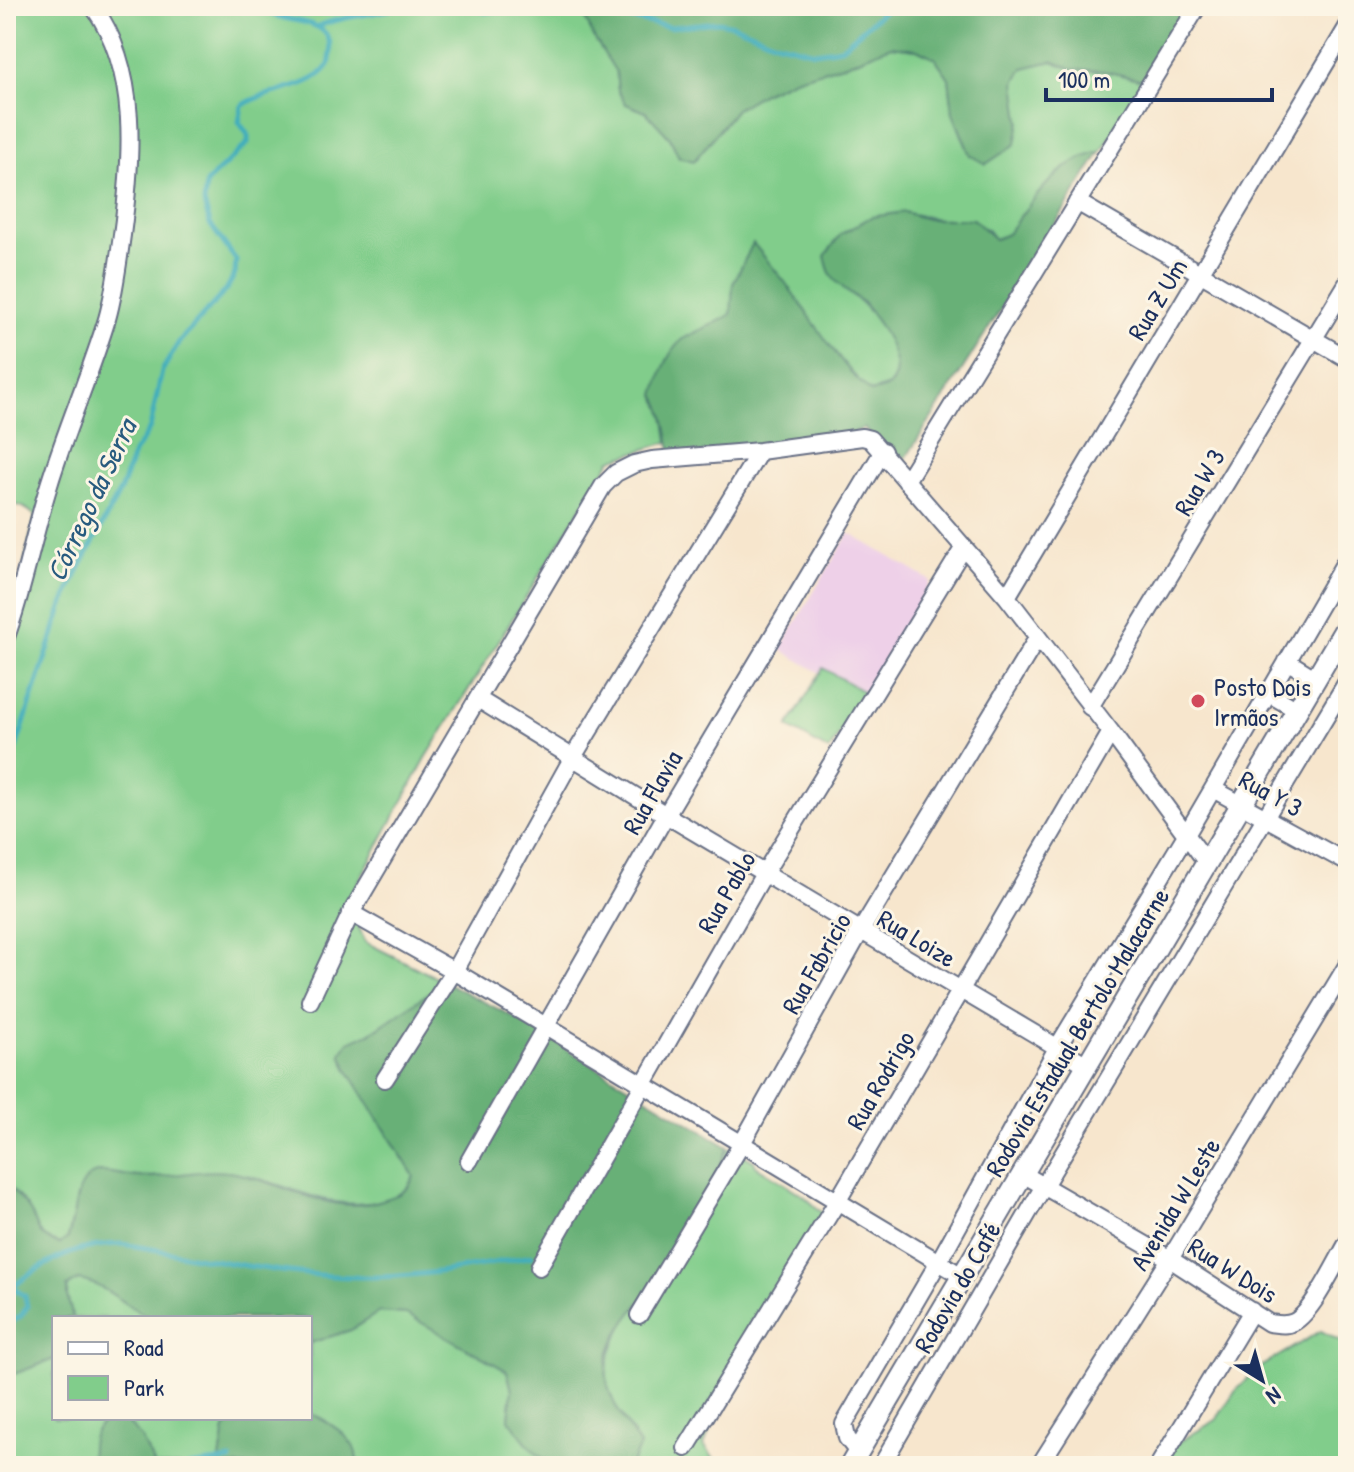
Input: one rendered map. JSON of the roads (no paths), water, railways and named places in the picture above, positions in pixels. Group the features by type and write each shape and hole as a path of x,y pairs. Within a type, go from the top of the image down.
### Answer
{"main road":[{"name":"Rodovia Estadual Bertolo Malacarne","path":"854,1459 1348,624"}],"street":[{"path":"6,637 28,569 48,488 106,320 131,169 126,100 118,59 105,22 93,6"},
{"path":"906,481 1198,6"},
{"name":"Rua Z Um","path":"1007,597 1348,26"},
{"path":"1077,202 1348,359"},
{"name":"Rua W 3","path":"1090,707 1348,282"},
{"path":"310,1001 351,913 603,486 616,473 652,460 760,451 862,437 870,439 1007,597 1207,863"},
{"path":"385,1079 454,971 573,757 760,451"},
{"name":"Rua Flavia","path":"469,1161 666,815 883,451"},
{"name":"Rua Pablo","path":"539,1267 765,872 964,547"},
{"path":"854,1459 844,1424 938,1263 1057,1048 1348,557"},
{"name":"Rua Fabricio","path":"639,1315 741,1145 860,932 1038,637"},
{"path":"1287,661 1316,679"},
{"name":"Rodovia do Café","path":"881,1466 1045,1184 1348,680"},
{"path":"1268,693 1297,710"},
{"name":"Rua Loize","path":"478,699 860,932 1087,1065"},
{"name":"Rua Rodrigo","path":"686,1448 837,1202 1111,732"},
{"name":"Rua Y 3","path":"1213,789 1348,863"},
{"path":"351,913 454,971 962,1276"},
{"name":"Avenida W Leste","path":"1039,1466 1170,1259 1348,964"},
{"name":"Rua W Dois","path":"1023,1174 1170,1259 1269,1323 1279,1325 1298,1320 1305,1314 1348,1242"},
{"path":"1158,1466 1252,1311"}],"waterway":[{"name":"Córrego da Serra","path":"6,778 63,605 120,491 134,453 150,428 162,371 179,342 226,290 235,274 236,260 210,224 204,203 206,183 248,143 248,135 239,122 242,106 311,80 329,65 330,42 321,29 254,6"},
{"path":"319,26 402,6"},
{"path":"472,6 485,12 523,7 563,15 607,14 670,27 718,22 815,52 841,48 885,10 895,6"},
{"path":"12,1288 64,1256 92,1247 122,1244 280,1271 344,1277 415,1275 532,1256"},
{"name":"Córrego da Serra","path":"6,1283 25,1296 27,1307 21,1316 6,1325"},
{"path":"189,1466 231,1460"},
{"path":"6,1466 27,1466"}],"place":[{"name":"Posto Dois Irmãos","path":"1198,701"}]}
